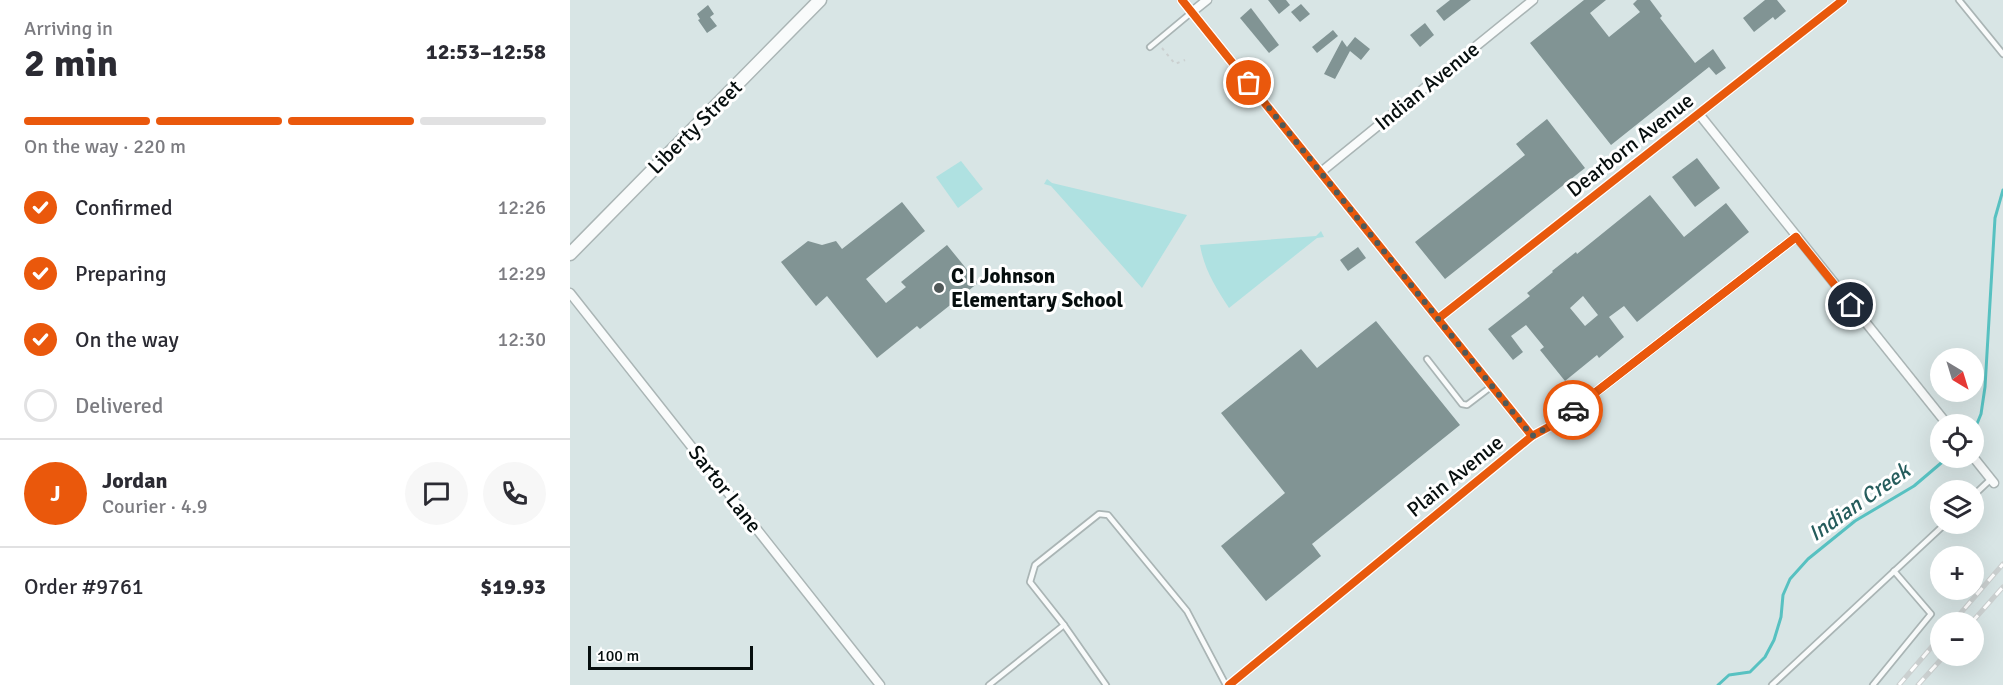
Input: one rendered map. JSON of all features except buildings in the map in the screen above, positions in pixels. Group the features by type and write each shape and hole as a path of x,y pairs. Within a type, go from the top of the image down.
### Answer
{"street":[{"name":"Liberty Street","path":"570,254 820,0"},
{"path":"1182,0 1532,436"},
{"path":"1192,12 1207,0"},
{"name":"Indian Avenue","path":"1321,172 1533,0"},
{"name":"Dearborn Avenue","path":"1439,318 1843,0"},
{"path":"1699,114 1939,414"},
{"name":"Plain Avenue","path":"1228,685 1532,436 1556,423 1796,237"},
{"name":"Sartor Lane","path":"570,292 880,685"},
{"path":"1982,468 1993,481"}],"lane":[{"path":"1959,0 2003,54"},
{"path":"1150,47 1192,12"},
{"path":"1427,359 1462,404 1467,405 1492,386"},
{"path":"1984,488 1993,481"},
{"path":"1106,685 1064,625 1030,582 1035,565 1099,514 1108,515 1187,611 1228,685"},
{"path":"1772,685 1934,534"},
{"path":"1873,685 1931,614 1894,571"},
{"path":"989,685 1064,625"}],"path":[{"path":"1160,46 1175,64 1185,60"}],"shaded area":[{"path":"961,161 983,189 958,208 936,177"},
{"path":"1047,179 1052,183 1187,215 1142,288 1051,186 1044,184"},
{"path":"1321,231 1324,237 1317,238 1229,308 1215,286 1200,245 1316,236"}],"waterway":[{"name":"Indian Creek","path":"1981,414 1985,387 1995,218 2003,190"},
{"name":"Indian Creek","path":"1718,685 1729,675 1750,672 1765,657 1774,640 1781,617 1783,595 1790,579 1808,559 1855,521 1914,486 1935,468"}],"railway":[{"path":"1962,612 2003,564"},
{"path":"1981,612 2003,587"},
{"path":"1899,685 1930,649"},
{"path":"1918,685 1935,666"}],"cycle path":[{"path":"1182,0 1532,436"},
{"path":"1439,318 1843,0"},
{"path":"1229,685 1532,436 1556,423 1796,237"}],"way so far":[{"path":"1249,83 1532,436 1544,431 1573,410"}],"place":[{"name":"C I Johnson Elementary School","path":"939,288"}],"route":[{"path":"1573,410 1796,237 1851,305"}]}
